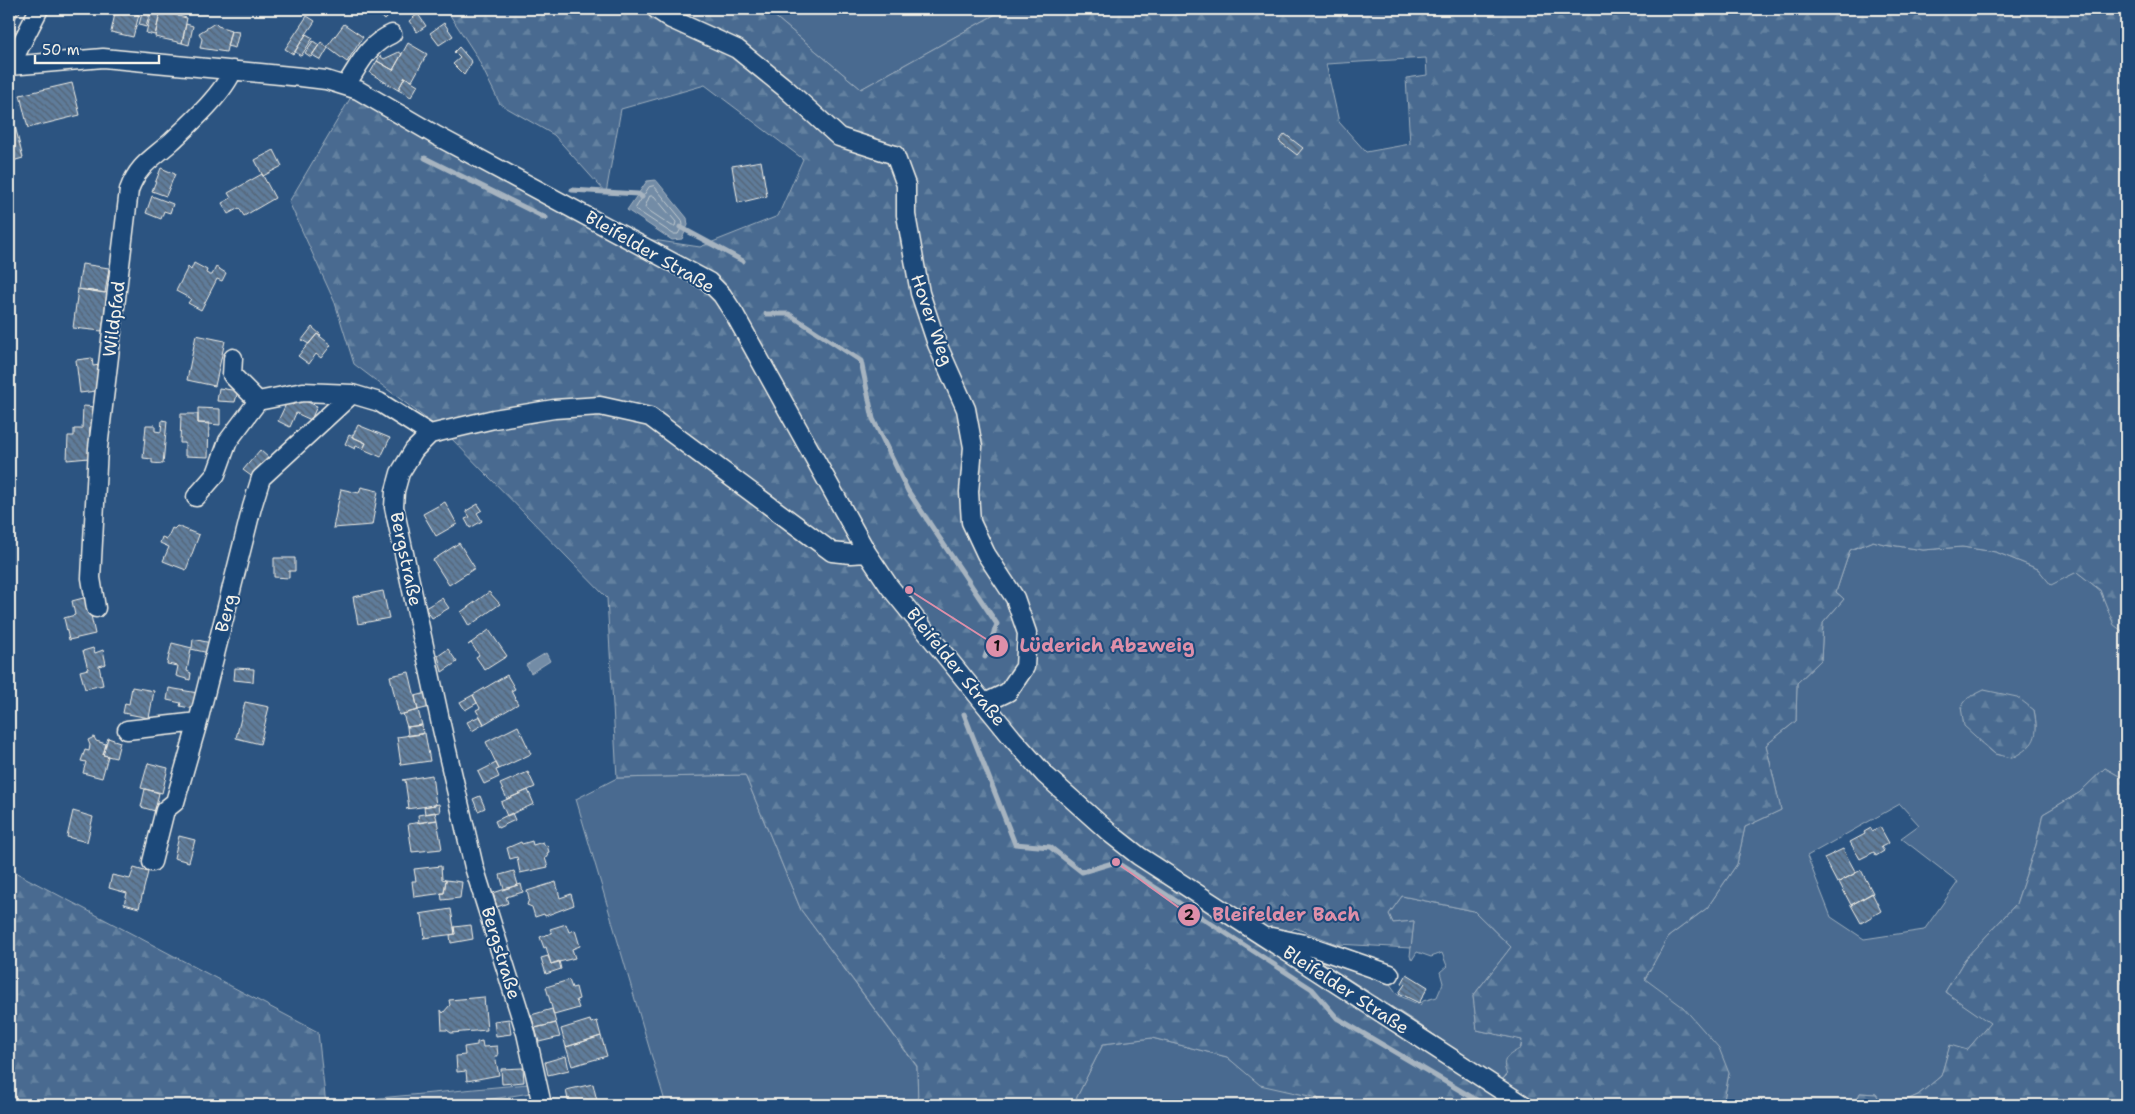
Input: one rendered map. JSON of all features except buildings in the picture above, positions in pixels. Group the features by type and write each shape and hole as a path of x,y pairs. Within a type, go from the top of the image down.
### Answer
{"street":[{"path":"9,66 39,9"},
{"name":"Hover Weg","path":"656,9 671,19 738,49 840,137 894,155 906,186 906,214 920,293 937,344 966,409 973,447 969,492 970,522 986,554 1015,598 1027,632 1025,667 1008,692 986,703"},
{"path":"346,86 378,40 392,34"},
{"name":"Bleifelder Straße","path":"9,66 103,58 301,77 346,86 358,90 437,136 709,282 722,295 735,315 866,553 889,586 986,703 1013,739 1045,775 1111,834 1153,865 1524,1105"},
{"name":"Wildpfad","path":"96,608 91,578 98,448 129,190 140,168 170,143 228,83 234,70"},
{"path":"233,358 232,375 258,401"},
{"path":"196,497 216,474 228,441 258,401 303,392 352,394 379,402 430,434 494,419 554,409 600,406 650,417 832,552 866,553"},
{"name":"Berg","path":"152,862 165,810 175,802 198,722 261,478 352,394"},
{"name":"Bergstraße","path":"430,434 414,450 400,473 395,491 394,508 474,868 526,1032 542,1105"},
{"path":"127,730 198,722"},
{"path":"1260,935 1304,944 1390,974"}],"green space":[{"path":"446,9 766,9 861,89 1005,9 2126,9 2126,634 2114,625 2100,590 2077,572 2051,585 2038,569 1996,552 1962,547 1923,550 1873,541 1850,550 1836,592 1844,599 1823,623 1821,660 1797,683 1796,721 1766,745 1781,810 1745,827 1737,864 1707,908 1668,937 1645,979 1683,1007 1719,1048 1729,1073 1723,1105 1320,1105 1318,1098 1260,1085 1227,1057 1152,1038 1103,1044 1073,1105 918,1105 917,1066 801,910 745,775 617,778 607,598 449,436 354,364 335,303 289,202 351,97 619,235 700,247 778,216 803,159 705,85 621,109 606,193 554,135 500,104 476,55","holes":["1426,58 1427,75 1406,78 1410,144 1366,152 1339,122 1326,64","1402,896 1474,911 1511,947 1473,996 1477,1030 1522,1040 1521,1048 1506,1058 1504,1065 1507,1075 1501,1081 1411,1019 1283,937 1295,928 1337,944 1411,948 1414,921 1393,923 1389,914"]},
{"path":"766,9 1005,9 861,89"},
{"path":"1873,541 1923,550 1962,547 1996,552 2038,569 2051,584 2077,572 2100,590 2114,624 2126,634 2126,780 2105,768 2079,793 2043,814 2036,845 2016,904 1965,959 1945,992 1991,1023 1967,1050 1950,1046 1941,1076 1918,1095 1896,1105 1883,1105 1876,1094 1860,1093 1855,1105 1723,1105 1729,1073 1660,992 1644,979 1668,937 1707,908 1737,864 1745,827 1781,810 1766,745 1796,721 1797,683 1821,660 1823,623 1844,599 1836,592 1850,550","holes":["1984,690 2034,710 2036,727 2033,738 2012,758 1995,754 1979,741","1900,804 1919,825 1901,838 1958,882 1924,930 1864,939 1831,917 1807,856"]},
{"path":"1984,690 2017,697 2034,710 2036,734 2034,739 2026,749 2012,758 1995,754 1964,726 1961,707 1968,698"},
{"path":"2105,768 2126,780 2126,1105 1896,1105 1918,1095 1941,1076 1950,1045 1967,1050 1990,1023 1945,992 1965,959 2016,904 2036,845 2043,814 2079,793"},
{"path":"745,775 801,910 917,1067 918,1105 666,1105 576,799 617,778"},
{"path":"9,869 318,1032 326,1105 9,1105"},
{"path":"1402,896 1474,911 1511,947 1473,996 1477,1030 1522,1040 1514,1062 1501,1081 1411,1019 1299,948 1387,980 1398,995 1420,1005 1423,1001 1437,997 1443,983 1440,972 1447,966 1442,953 1431,957 1417,952 1412,960 1410,956 1414,921 1393,923 1389,914"},
{"path":"1152,1038 1227,1057 1260,1084 1318,1098 1320,1105 1073,1105 1103,1044"},
{"path":"528,1084 530,1093 467,1103 466,1105 326,1105 326,1103"},
{"path":"1860,1093 1876,1094 1883,1105 1855,1105"}],"water":[{"path":"656,180 687,218 688,225 682,239 672,240 627,210 647,181"},
{"path":"546,653 550,661 531,673 526,665"}],"waterway":[{"path":"425,158 546,218"},
{"path":"572,190 638,194 642,197"},
{"path":"680,227 743,261"},
{"path":"766,314 789,314 861,361 873,419 908,491 997,624 985,657"},
{"path":"964,714 1015,844 1050,847 1082,872 1116,862 1312,989 1337,1018 1485,1105"}],"place":[{"name":"Lüderich Abzweig","path":"909,590"},
{"name":"Bleifelder Bach","path":"1116,862"}]}
